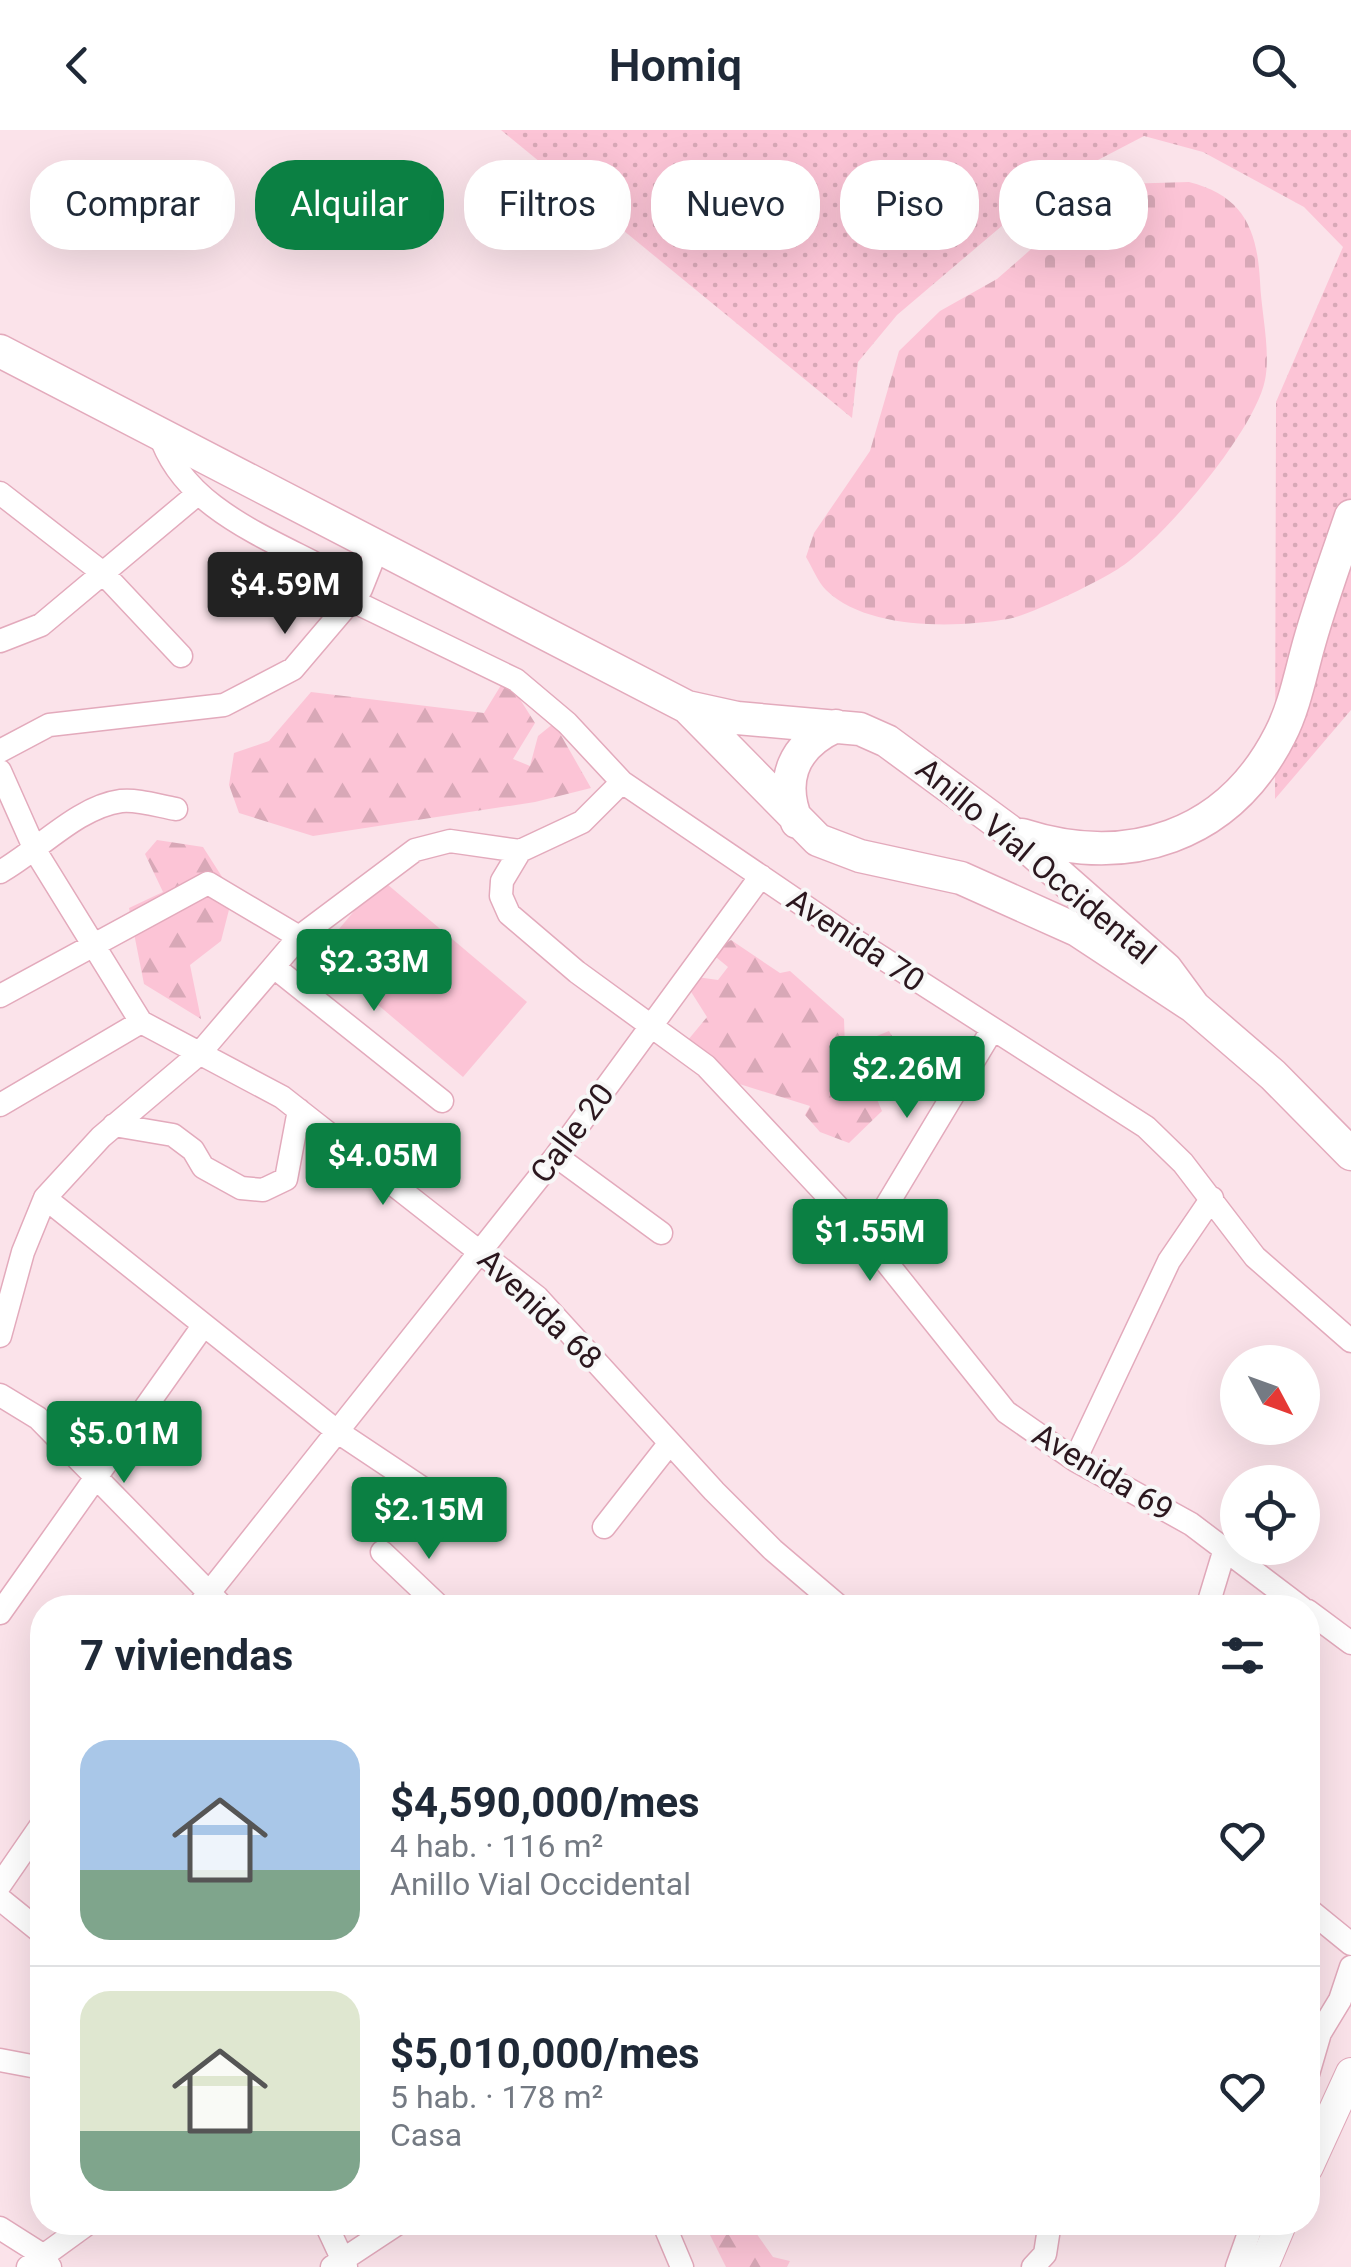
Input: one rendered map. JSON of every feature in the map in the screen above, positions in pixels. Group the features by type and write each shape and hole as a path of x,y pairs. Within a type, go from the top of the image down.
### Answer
{"highway":[{"name":"Anillo Vial Occidental","path":"6,363 159,432 686,707 737,718 860,729 887,741 1008,830 1166,968 1194,1007"},
{"path":"1008,830 1064,849 1110,851 1178,834 1226,805 1256,774 1281,732 1351,516"},
{"name":"Anillo Vial Occidental","path":"686,707 797,822 835,848 962,878 1030,906 1077,930 1194,1007 1273,1075 1351,1154"},
{"path":"797,822 788,784 792,764 810,740 836,726"}],"main road":[{"path":"1320,2141 1351,2073"},
{"path":"1263,2267 1277,2235"}],"street":[{"path":"0,641 41,626 196,496 164,449 159,432"},
{"name":"Avenida 70","path":"196,496 356,594 516,680 622,782 992,1030 1146,1126 1163,1140 1212,1198 1256,1257 1351,1341"},
{"path":"2,498 103,573 180,656"},
{"path":"0,752 49,725 224,705 293,670 356,594 378,544"},
{"name":"Avenida 68","path":"0,770 36,852 141,1022 237,1070 300,1110 537,1297 669,1444 773,1550 826,1595"},
{"path":"0,1336 23,1252 44,1198 114,1126 199,1054 299,938 415,850 450,841 520,852 582,822 622,782"},
{"path":"0,872 36,852 54,833 83,815 122,800 176,809"},
{"name":"Avenida 69","path":"520,852 502,881 501,896 509,914 706,1066 866,1238 1006,1412 1075,1460 1141,1492 1191,1524 1220,1549"},
{"name":"Calle 20","path":"215,1595 556,1156 761,876"},
{"path":"0,996 208,883 299,938"},
{"path":"274,967 442,1101"},
{"path":"0,1105 141,1022"},
{"path":"866,1238 992,1030"},
{"path":"114,1126 173,1135 220,1180 263,1190 286,1179 300,1110"},
{"path":"556,1156 661,1233"},
{"path":"44,1198 338,1432 440,1500"},
{"path":"1075,1460 1168,1261 1212,1198"},
{"path":"0,1613 203,1326"},
{"path":"0,1395 38,1418 204,1595"},
{"path":"604,1526 669,1444"},
{"path":"382,1552 427,1595"},
{"path":"1211,1595 1220,1565"},
{"name":"Avenida 69","path":"1242,1565 1285,1595"},
{"name":"Avenida 69","path":"1320,1620 1351,1642"},
{"path":"0,1885 30,1841"},
{"path":"0,1900 30,1924"},
{"path":"1320,1919 1351,1944"},
{"path":"1320,2032 1340,2000 1351,1967"},
{"path":"0,2060 30,2066"},
{"path":"0,2228 40,2263 74,2235"},
{"path":"330,2235 341,2265 382,2235"},
{"path":"668,2235 682,2267"},
{"path":"1046,2235 1039,2260 1066,2267"},
{"path":"1237,2267 1248,2235"}],"green space":[{"path":"501,130 1351,130 1351,710 1275,799 1276,402 1343,247 1304,207 1203,152 1144,136 1098,160 999,160 999,228 979,245 979,160 840,160 840,250 974,250 897,315 858,362 852,418 631,237 631,160 538,160"},
{"path":"1189,182 1222,196 1244,217 1255,245 1267,357 1265,380 1258,402 1226,455 1137,555 1095,582 1032,611 1008,619 963,624 913,623 864,613 843,603 826,590 806,557 814,533 870,451 899,351 940,311 997,279 1030,250 1148,250 1148,183"},
{"path":"506,677 535,723 513,759 530,766 538,736 554,723 591,788 535,802 313,836 239,813 229,785 234,753 269,741 311,692 484,713"},
{"path":"157,840 203,847 233,894 221,941 190,965 201,1019 144,984 129,908 163,892 145,854"},
{"path":"381,879 527,1002 463,1077 318,954"},
{"path":"731,940 780,973 790,971 844,1019 845,1049 889,1031 898,1046 881,1061 863,1067 882,1111 849,1143 820,1132 805,1115 810,1106 733,1082 688,1040 707,1017 688,987 697,977 718,980 728,967 711,953"},
{"path":"710,2235 757,2235 773,2257 790,2261 787,2267 726,2267"}]}
